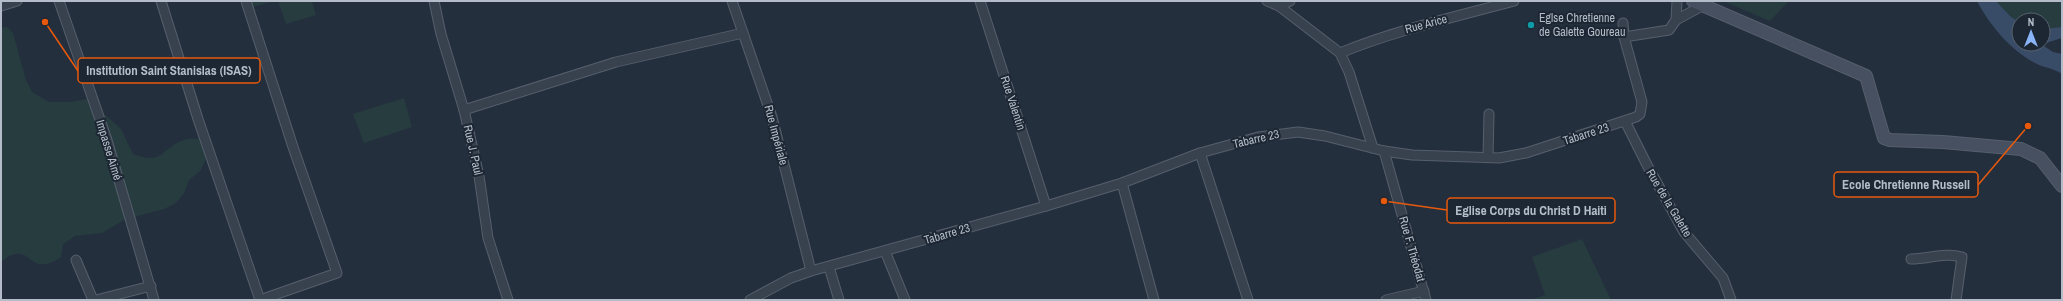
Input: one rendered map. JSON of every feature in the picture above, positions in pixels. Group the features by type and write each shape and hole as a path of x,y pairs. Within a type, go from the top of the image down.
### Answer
{"street":[{"path":"1,6 17,1"},
{"name":"Impasse Aimé","path":"59,1 93,98 154,300"},
{"path":"160,1 198,119 260,300 337,273 293,147 246,1"},
{"name":"Rue J. Paul","path":"435,1 441,34 464,110 479,176 488,238 508,300"},
{"name":"Rue Impériale","path":"732,1 772,117 811,271"},
{"name":"Rue Valentin","path":"980,1 1046,206"},
{"path":"1267,1 1279,6 1340,54 1349,72 1373,148"},
{"path":"1279,6 1290,1"},
{"name":"Rue Arice","path":"1340,54 1374,39 1514,1"},
{"path":"1676,20 1677,1"},
{"path":"1623,23 1624,37 1662,33 1669,30 1676,20 1698,4 1866,76 1884,138 1890,140 1943,142 2021,149 2040,158 2062,186"},
{"path":"464,110 616,62 743,33"},
{"name":"Tabarre 23","path":"752,300 790,278 811,271 885,252 1046,206 1122,183 1200,153 1258,137 1298,132 1325,136 1384,151 1412,155 1499,158 1526,153 1636,117 1642,109 1624,37"},
{"path":"1488,157 1489,114"},
{"name":"Rue de la Galette","path":"1625,121 1647,165 1684,232 1723,278 1731,300"},
{"name":"Rue F. Théodat","path":"1384,151 1425,295"},
{"path":"1200,153 1248,300"},
{"path":"1122,183 1154,300"},
{"path":"885,252 905,300"},
{"path":"1911,258 1923,259 1944,254 1962,257 1956,300"},
{"path":"76,260 93,300"},
{"path":"829,267 840,300"},
{"path":"96,300 151,286"},
{"path":"1386,300 1425,295"}],"green space":[{"path":"251,1 273,1 253,7"},
{"path":"278,1 312,1 316,15 286,24"},
{"path":"1723,1 1789,1 1770,21"},
{"path":"1996,1 2062,1 2062,27 2051,28 2051,12 2011,12 2011,17"},
{"path":"7,27 13,33 26,80 32,92 49,102 70,102 87,99 121,129 133,154 151,158 157,157 176,143 190,139 200,139 206,159 200,171 189,180 184,193 176,203 164,209 126,219 102,233 75,236 63,244 61,257 51,263 37,263 24,255 19,254 8,257 1,262 1,28"},
{"path":"404,98 412,127 364,143 353,114"},
{"path":"1582,239 1611,300 1530,300 1545,295 1532,257"}],"water":[{"path":"1977,1 1996,1 2011,17 2011,46 1995,29"},
{"path":"2062,27 2062,38 2051,41 2051,28"},
{"path":"2051,51 2062,54 2062,74 2029,60 2019,52 2051,52"}],"place":[{"name":"Institution Saint Stanislas (ISAS)","path":"45,22"},
{"name":"Eglse Chretienne de Galette Goureau","path":"1531,25"},
{"name":"Ecole Chretienne Russell","path":"2028,126"},
{"name":"Eglise Corps du Christ D Haiti","path":"1384,201"}]}
